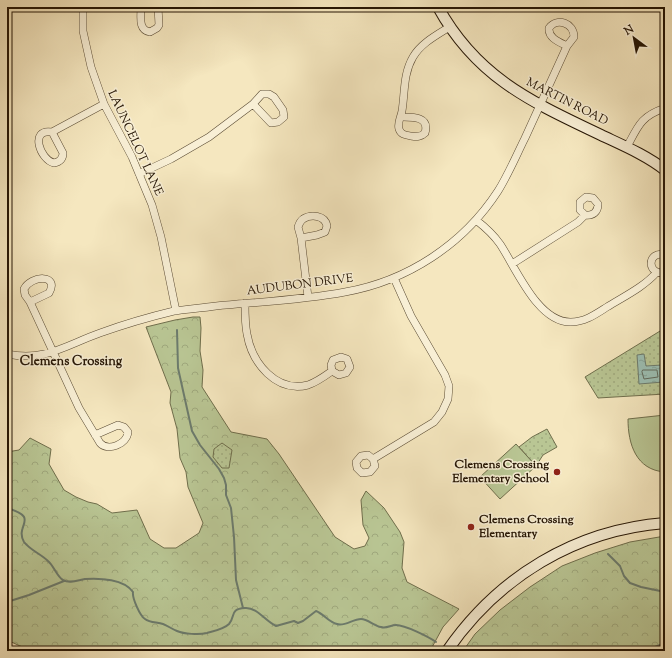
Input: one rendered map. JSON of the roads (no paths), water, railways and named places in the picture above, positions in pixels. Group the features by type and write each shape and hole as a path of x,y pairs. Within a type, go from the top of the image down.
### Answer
{"street":[{"name":"LAUNCELOT LANE","path":"83,7 83,31 91,67 104,104 139,174 157,219 176,311"},
{"path":"141,7 141,23 144,30 150,32 158,28 159,25 158,7"},
{"name":"MARTIN ROAD","path":"438,7 465,47 499,79 540,106 627,147 665,170"},
{"path":"401,117 405,84 409,65 413,57 425,43 450,26"},
{"name":"AUDUBON DRIVE","path":"7,354 38,356 53,352 136,320 176,311 345,292 377,284 413,269 442,251 476,220 487,206 507,176 567,46"},
{"path":"139,174 171,159 209,137 253,104 262,94 266,93 272,95 283,110 284,117 278,122 271,122 253,104"},
{"path":"52,132 104,104"},
{"path":"627,147 643,120 649,115 665,108"},
{"path":"512,264 578,222 585,214"},
{"path":"476,220 494,237 542,309 558,320 571,322 586,320 648,282 657,272"},
{"path":"301,238 308,296"},
{"path":"665,255 658,254 653,258 651,266 657,272 665,272"},
{"path":"374,459 434,422 442,412 448,399 446,375 411,316 394,278"},
{"path":"30,302 79,408 95,435"},
{"path":"244,303 247,334 251,350 263,370 270,377 278,383 302,386 314,382 332,371"},
{"path":"447,651 460,632 487,602 509,584 546,560 594,537 634,527 665,523"}],"water":[{"path":"644,354 646,366 662,365 663,382 639,384 637,355"}],"waterway":[{"path":"177,330 178,368 192,431 200,445 219,469 226,485 226,495 231,508 236,580 243,608"},
{"path":"7,508 23,515 25,519 22,531 24,542 48,561 61,579 68,582 85,579 104,579 124,584 133,592 137,607 145,619 151,622 163,624 180,632 200,634 219,630 229,624 235,611 249,608 276,626 294,621 298,623 316,611 331,622 340,625 361,619 383,627 394,625 405,627 436,642"},
{"path":"608,554 620,566 624,576 630,583 665,592"},
{"path":"7,602 64,581"},
{"path":"652,651 655,647 665,643"}],"place":[{"name":"Clemens Crossing Elementary School","path":"557,472"},
{"name":"Clemens Crossing Elementary","path":"471,527"}],"district":[{"name":"Clemens Crossing","path":"71,362"}]}
